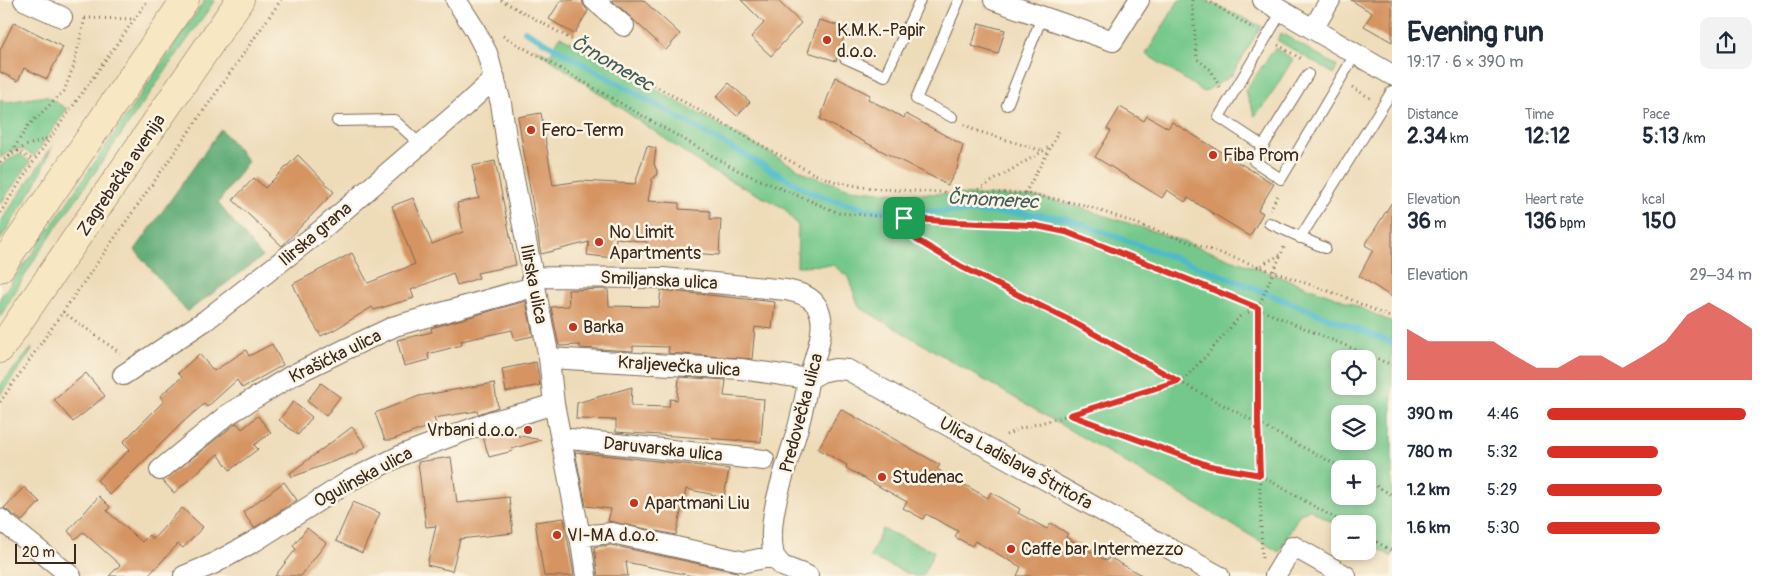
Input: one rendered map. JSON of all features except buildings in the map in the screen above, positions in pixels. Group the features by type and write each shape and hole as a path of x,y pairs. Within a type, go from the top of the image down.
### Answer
{"main road":[{"path":"0,268 185,0"},
{"name":"Zagrebačka avenija","path":"0,350 240,0"}],"street":[{"path":"24,0 62,17"},
{"name":"Ilirska ulica","path":"456,0 487,53 501,103 507,144 549,358 554,404 586,576"},
{"path":"594,0 624,26"},
{"path":"994,0 1113,41 1139,0"},
{"path":"1262,0 1392,74"},
{"path":"1313,29 1330,0"},
{"name":"Ilirska grana","path":"130,370 206,320 320,231 495,78"},
{"name":"Smiljanska ulica","path":"533,282 663,278 786,290"},
{"name":"Krašićka ulica","path":"160,470 227,415 291,376 395,326 533,282"},
{"name":"Predovečka ulica","path":"774,556 771,544 772,521 804,408 809,379 820,341 821,324 819,309 812,301 802,294 786,290"},
{"name":"Kraljevečka ulica","path":"549,358 740,369 809,379"},
{"name":"Ulica Ladislava Štritofa","path":"809,379 821,372 835,369 848,370 1219,576"},
{"name":"Ogulinska ulica","path":"184,576 220,570 255,541 351,480 404,454 489,422 554,404"},
{"name":"Daruvarska ulica","path":"561,438 764,460"},
{"path":"0,519 72,576"},
{"path":"580,536 612,533 745,562 774,556 782,566 808,576"},
{"path":"1274,576 1292,546 1346,576"}],"lane":[{"path":"845,58 885,76 920,0"},
{"path":"952,117 916,99 959,0"},
{"path":"1263,146 1219,117 1282,11"},
{"path":"1007,105 1042,17"},
{"path":"1308,69 1254,161 1281,179 1356,53"},
{"path":"1300,238 1392,91"},
{"path":"336,121 394,120 420,144"},
{"path":"1268,223 1325,248"}],"path":[{"path":"0,214 34,161 148,0"},
{"path":"0,402 281,0"},
{"path":"501,0 814,174 836,182 869,188 930,192 1025,193 1084,205 1345,297 1392,318"},
{"path":"1192,0 1197,59 1211,70 1221,88 1232,96"},
{"path":"1207,0 1266,38 1308,69"},
{"path":"62,17 134,19"},
{"path":"9,156 28,126 64,91 73,68 85,18"},
{"path":"503,36 739,171 839,213 956,222 1032,225 1066,232 1258,308 1392,365"},
{"path":"1340,80 1383,106"},
{"path":"952,117 974,130 1043,151"},
{"path":"1025,193 1053,144 1058,130"},
{"path":"0,162 25,146 52,138"},
{"path":"973,192 1053,144"},
{"path":"18,151 34,161"},
{"path":"1268,223 1267,215 1282,188 1281,179"},
{"path":"904,218 908,232 917,240 962,267 1073,322 1178,381 1331,462"},
{"path":"1257,267 1282,253 1258,308 1258,422 1262,559"},
{"path":"985,446 1019,429 1184,379 1242,314 1258,308"},
{"path":"63,312 130,370"},
{"path":"1070,415 1210,466 1260,475 1331,516"},
{"path":"1376,486 1392,495"},
{"path":"1376,542 1392,551"}],"green space":[{"path":"205,0 215,0 37,255 0,317 0,298 39,244"},
{"path":"1179,0 1205,0 1261,26 1232,75 1204,92 1146,54"},
{"path":"1281,33 1337,66 1334,74 1277,40"},
{"path":"560,36 809,175 850,189 881,192 1037,197 1068,204 1159,233 1338,298 1392,322 1392,557 1376,548 1376,515 1331,515 1331,522 1309,509 1299,515 1279,552 859,307 848,277 833,265 797,266 798,226 784,208 713,172 534,48 550,55"},
{"path":"1275,48 1293,59 1268,100 1255,116 1245,91"},
{"path":"46,96 67,109 34,156 24,150 17,149 0,158 0,100 7,102"},
{"path":"221,129 248,161 218,203 262,257 187,312 135,250"},
{"path":"53,145 35,185 0,240 0,223"},
{"path":"16,155 21,155 30,162 0,204 0,166"},
{"path":"32,348 31,352 0,395 0,385"},
{"path":"882,529 934,551 923,576 914,576 870,557"}],"waterway":[{"name":"Črnomerec","path":"525,31 810,192 871,210 1020,213 1065,218 1210,271 1392,343"}],"place":[{"name":"K.M.K.-Papir d.o.o.","path":"827,40"},
{"name":"Fero-Term","path":"531,130"},
{"name":"Fiba Prom","path":"1213,155"},
{"name":"No Limit Apartments","path":"599,242"},
{"name":"Barka","path":"573,327"},
{"name":"Vrbani d.o.o.","path":"528,430"},
{"name":"Studenac","path":"882,477"},
{"name":"Apartmani Liu","path":"634,503"},
{"name":"VI-MA d.o.o.","path":"557,535"},
{"name":"Caffe bar Intermezzo","path":"1011,549"}],"route":[{"path":"904,218 1032,225 1066,232 1258,308 1260,475 1210,466 1070,415 1178,381 1073,322 962,267 917,240 908,232 904,218"}]}
